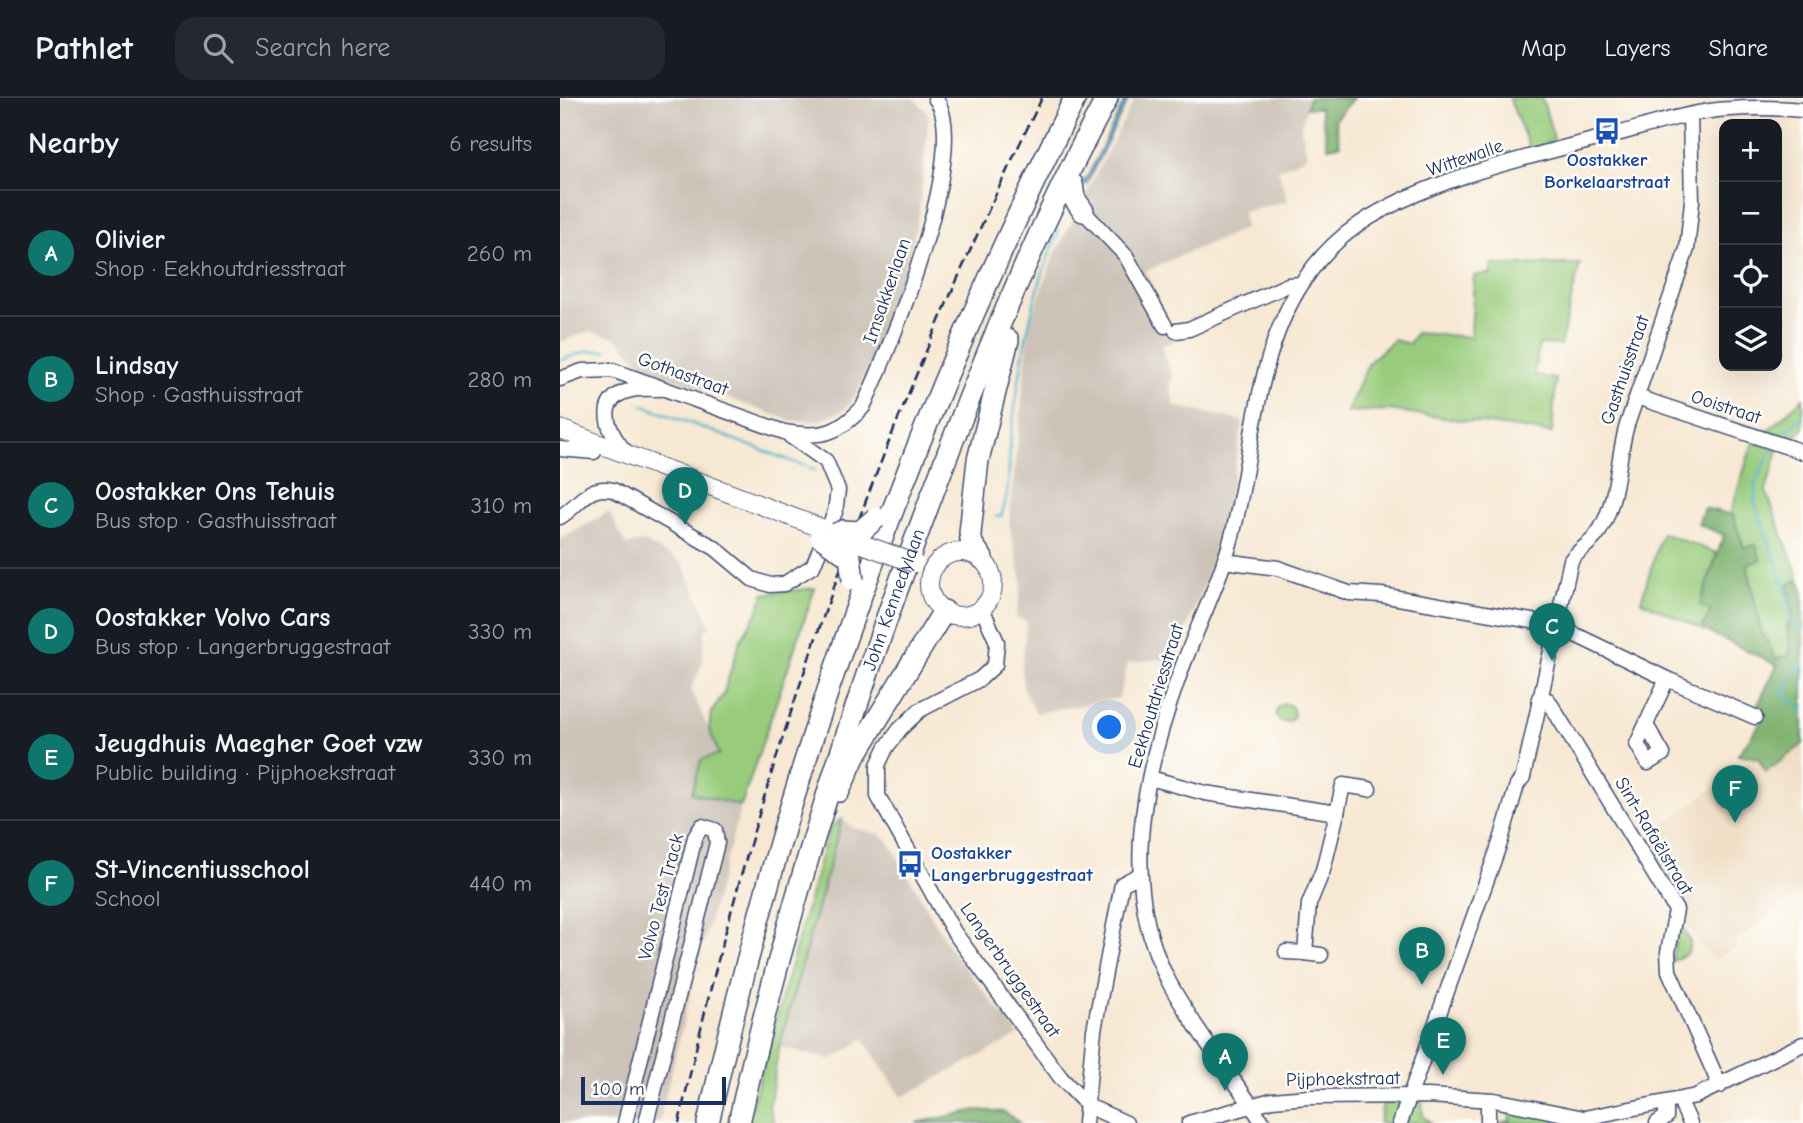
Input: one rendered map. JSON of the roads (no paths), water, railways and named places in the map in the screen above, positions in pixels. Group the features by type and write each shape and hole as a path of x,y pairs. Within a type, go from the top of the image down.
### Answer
{"highway":[{"path":"824,533 860,532 876,518 925,394 965,304 1073,98"},
{"name":"John Kennedylaan","path":"708,1123 756,917 855,613 926,423 1000,249 1073,98"},
{"name":"John Kennedylaan","path":"730,1123 811,812 848,698 915,510 997,312 1098,98"},
{"name":"John Kennedylaan","path":"739,1123 756,1044 810,845 883,628 952,441 1043,227 1107,98"},
{"path":"982,558 972,544 970,533 978,460 993,393 1017,310 1085,153 1089,132"},
{"path":"1072,184 1074,198 1083,211"},
{"path":"1057,217 1068,210 1083,211"},
{"path":"756,917 769,847 853,580 853,563 824,533"},
{"path":"745,1123 769,1020 830,813 854,757 944,611"}],"main road":[{"path":"560,429 932,574"},
{"path":"560,439 824,533"},
{"path":"962,551 982,558 989,566 994,584 988,602 982,608 963,616 944,611 933,598 932,574 951,553 962,551"}],"street":[{"name":"Imsakkerlaan","path":"784,432 809,436 837,429 863,407 875,381 908,300 932,218 945,127 935,98"},
{"name":"Wittewalle","path":"1301,284 1327,250 1358,225 1395,204 1500,166 1729,103 1803,110"},
{"name":"Gasthuisstraat","path":"1400,1123 1412,1096 1438,1014 1502,841 1517,785 1523,777 1571,560 1595,536 1605,516 1622,461 1621,443 1687,249 1692,201 1690,115"},
{"path":"1083,211 1126,256 1170,328 1189,329 1288,285 1301,284"},
{"name":"Eekhoutdriesstraat","path":"1263,1123 1169,982 1154,947 1143,905 1139,875 1140,831 1150,778 1173,692 1231,539 1268,365 1301,284"},
{"name":"Gothastraat","path":"562,380 582,371 602,369 631,375 784,432"},
{"path":"632,457 611,437 607,427 608,409 618,396 630,390 668,388"},
{"name":"Ooistraat","path":"1637,397 1803,452"},
{"path":"560,517 567,506 591,491 602,488 613,490 715,548 752,579 769,584 784,584 813,566 835,512 838,490 826,461 784,432"},
{"path":"560,449 594,452"},
{"path":"1224,561 1278,568 1349,593 1381,594 1555,625 1667,680 1755,717"},
{"name":"Langerbruggestraat","path":"982,608 998,642 995,665 981,679 920,710 886,748 878,765 878,796 954,932 1061,1078 1088,1106"},
{"path":"1646,725 1667,680"},
{"name":"Sint-Rafaëlstraat","path":"1539,698 1548,700 1676,910 1668,952 1669,971 1720,1086"},
{"path":"1150,778 1205,793 1337,813"},
{"path":"1305,953 1309,904 1323,870 1343,785 1369,789"},
{"name":"Volvo Test Track","path":"625,1123 678,901 695,837 702,826 715,830 717,843 646,1123"},
{"path":"1085,1123 1094,1030 1114,934 1119,891 1122,884 1139,875"},
{"path":"1286,952 1321,955"},
{"name":"Pijphoekstraat","path":"1189,1123 1251,1105 1299,1097 1412,1096 1488,1100 1584,1118 1673,1102 1720,1086 1803,1044"},
{"path":"1488,1100 1488,1123"},
{"path":"1657,1123 1666,1117 1673,1102 1690,1123"},
{"path":"1088,1106 1126,1123"}],"water":[{"path":"1126,98 1129,98 1086,185 1081,183 1088,176"}],"waterway":[{"path":"996,517 1001,516 1006,497 1011,436 1033,306 1059,231"},
{"path":"560,360 588,351 607,351"},
{"path":"642,405 815,470"},
{"path":"1780,439 1803,415"},
{"path":"1774,447 1755,482 1755,503 1786,590 1789,615 1793,623 1803,630"},
{"path":"1803,664 1789,680 1784,694 1803,710"}],"railway":[{"path":"679,1123 710,990 746,859 829,600 928,346 983,221 1042,98"}],"place":[{"name":"Oostakker Borkelaarstraat","path":"1607,131"},
{"name":"Oostakker Volvo Cars","path":"685,525"},
{"name":"Oostakker Ons Tehuis","path":"1552,661"},
{"name":"St-Vincentiusschool","path":"1735,823"},
{"name":"Oostakker Langerbruggestraat","path":"910,864"},
{"name":"Lindsay","path":"1422,985"},
{"name":"Jeugdhuis Maegher Goet vzw","path":"1443,1075"},
{"name":"Olivier","path":"1225,1091"}]}
